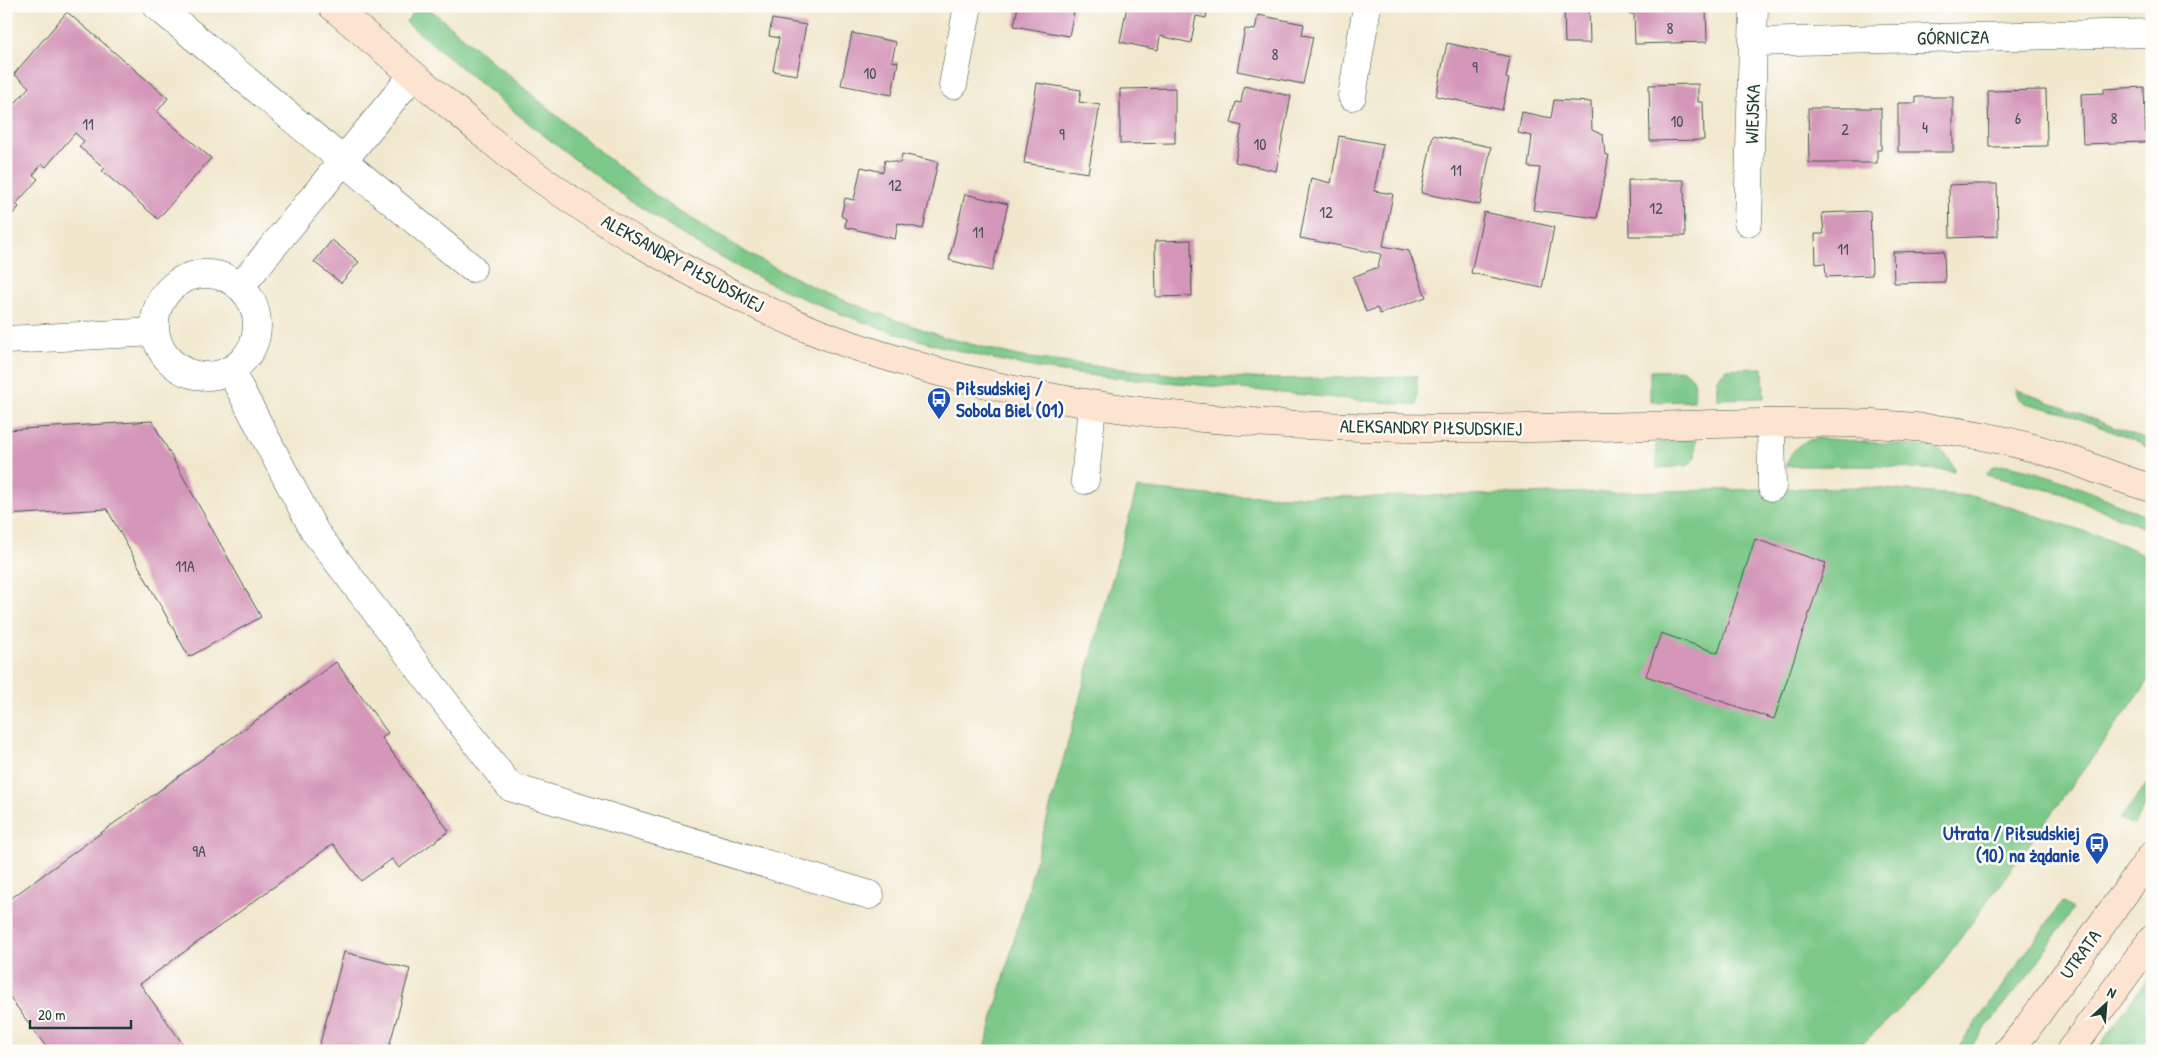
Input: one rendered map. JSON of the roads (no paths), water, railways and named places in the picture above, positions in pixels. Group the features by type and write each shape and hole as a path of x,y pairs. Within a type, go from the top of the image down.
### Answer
{"street":[{"path":"157,6 472,268"},
{"name":"ALEKSANDRY PIŁSUDSKIEJ","path":"332,6 413,76 524,167 620,232 712,284 801,326 873,352 964,379 1022,393 1092,405 1240,421 1386,428 1853,422 1930,428 1982,435 2059,456 2145,489"},
{"path":"953,85 968,6"},
{"path":"1352,96 1368,6"},
{"name":"WIEJSKA","path":"1748,222 1754,6"},
{"name":"GÓRNICZA","path":"1754,42 2152,33"},
{"path":"240,286 413,76"},
{"path":"202,273 216,274 240,286 249,297 255,310 258,324 250,350 242,362 230,370 217,375 203,376 177,367 166,358 159,346 155,332 155,318 158,304 175,283 202,273"},
{"path":"6,340 155,332"},
{"path":"230,370 315,532 510,787 870,895"},
{"path":"1085,480 1092,405"},
{"path":"1771,423 1772,487"},
{"name":"UTRATA","path":"2008,1051 2152,856"},
{"path":"2070,1051 2152,939"}],"place":[{"name":"Piłsudskiej / Sobola Biel (01)","path":"939,420"},
{"name":"Utrata / Piłsudskiej (10) na żądanie","path":"2097,865"}]}
